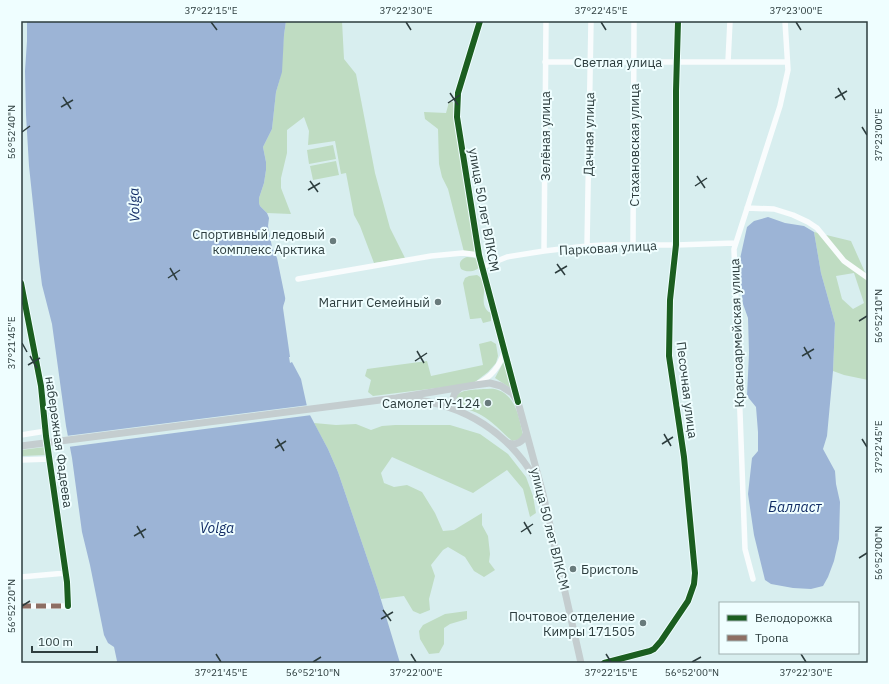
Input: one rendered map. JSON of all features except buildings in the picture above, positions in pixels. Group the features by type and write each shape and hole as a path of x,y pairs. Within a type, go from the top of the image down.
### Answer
{"main road":[{"path":"21,446 396,398 490,383 501,386 512,393 518,402"},
{"path":"454,409 453,397 460,388"},
{"path":"396,398 426,401 454,409 471,416 507,442 518,454 536,480 543,494"},
{"name":"улица 50 лет ВЛКСМ","path":"518,402 543,494 581,663"},
{"path":"507,442 513,444 519,443 524,439 526,434"}],"street":[{"name":"улица 50 лет ВЛКСМ","path":"480,21 458,93 457,117 479,255 518,402"},
{"name":"Зелёная улица","path":"544,251 546,21"},
{"name":"Дачная улица","path":"587,246 591,21"},
{"name":"Стахановская улица","path":"634,21 634,245"},
{"name":"Песочная улица","path":"604,663 654,649 688,601 694,584 695,573 684,457 669,356 670,300 676,245 678,21"},
{"path":"728,62 730,21"},
{"name":"Красноармейская улица","path":"752,579 745,549 734,250 780,106 788,70 785,21"},
{"name":"Светлая улица","path":"545,62 787,62"},
{"path":"747,208 774,209 808,222 817,228 844,262 868,278"},
{"name":"Парковая улица","path":"482,267 507,257 587,246 736,243"},
{"path":"298,279 434,256 463,253 479,255"},
{"name":"набережная Фадеева","path":"21,283 41,386 66,573 68,606 21,606"},
{"path":"475,385 493,373 499,365 505,352"},
{"path":"21,435 46,431"},
{"path":"21,460 50,459"},
{"path":"21,577 66,573"}],"green space":[{"path":"286,21 342,21 344,59 356,74 375,173 390,228 405,258 374,263 360,226 354,215 346,173 341,174 335,141 308,145 309,131 304,117 287,130 287,153 281,178 281,188 291,214 267,213 260,206 259,198 264,183 266,170 263,147 272,129 276,92 280,78"},
{"path":"449,102 453,102 456,134 477,253 464,252 448,189 442,177 439,164 438,129 425,119 424,112 446,113"},
{"path":"333,145 336,159 309,164 307,150"},
{"path":"336,161 339,175 313,180 310,166"},
{"path":"814,232 851,241 868,279 868,380 833,371 835,323 821,273","holes":["854,273 864,303 853,309 842,299 836,276"]},
{"path":"467,257 477,259 481,265 472,271 461,269 461,262"},
{"path":"477,275 481,278 484,286 484,305 491,313 491,321 483,323 481,318 470,319 463,283 465,278"},
{"path":"491,341 496,344 498,356 496,363 488,372 475,382 373,396 368,392 371,380 365,376 367,369 427,361 431,376 483,365 479,344"},
{"path":"504,361 512,389 495,378"},
{"path":"483,389 496,389 504,393 513,403 523,435 521,439 512,441 485,418 459,405 456,401 459,393"},
{"path":"314,423 336,425 356,424 371,430 382,426 395,425 450,425 480,434 508,454 526,477 533,496 536,513 530,517 523,489 507,470 473,493 392,457 381,473 384,483 394,487 407,485 422,492 435,513 443,531 454,530 482,513 482,525 488,536 490,554 489,562 495,570 484,577 474,571 465,557 448,547 443,550 431,565 435,576 429,599 430,610 420,614 413,611 404,596 381,599 338,472"},
{"path":"45,447 46,455 21,456 21,450"},
{"path":"467,611 467,619 450,624 444,628 444,644 439,653 429,654 420,639 419,631 423,625 445,614"}],"water":[{"name":"Volga","path":"27,21 286,21 282,72 276,92 272,129 263,147 266,170 259,203 269,218 268,226 272,247 277,258 285,297 283,308 290,363 292,362 301,379 308,411 338,472 378,590 400,663 116,663 117,661 114,647 108,643 104,635 82,532 52,324 42,285 29,166 26,115 25,71"},
{"name":"Балласт","path":"768,217 785,223 804,226 814,232 821,273 835,323 833,371 827,436 823,449 835,471 840,502 839,539 834,561 823,586 811,589 793,588 771,584 765,580 754,535 748,494 752,458 758,451 758,432 756,407 747,396 749,353 748,318 743,304 740,259 747,227 754,221"}],"pier":[{"path":"309,405 312,415 68,447 66,436"}],"marked path":[{"path":"21,606 68,606"}],"cycle path":[{"path":"480,21 458,93 457,117 479,255 518,402"},
{"path":"604,663 654,649 688,601 694,584 695,573 684,457 669,356 670,300 676,245 676,91 678,21"},
{"path":"21,283 41,386 46,436 67,582 68,606"}],"place":[{"name":"Спортивный ледовый комплекс Арктика","path":"333,241"},
{"name":"Магнит Семейный","path":"438,302"},
{"name":"Самолет ТУ-124","path":"488,403"},
{"name":"Бристоль","path":"573,569"},
{"name":"Почтовое отделение Кимры 171505","path":"643,623"}]}
